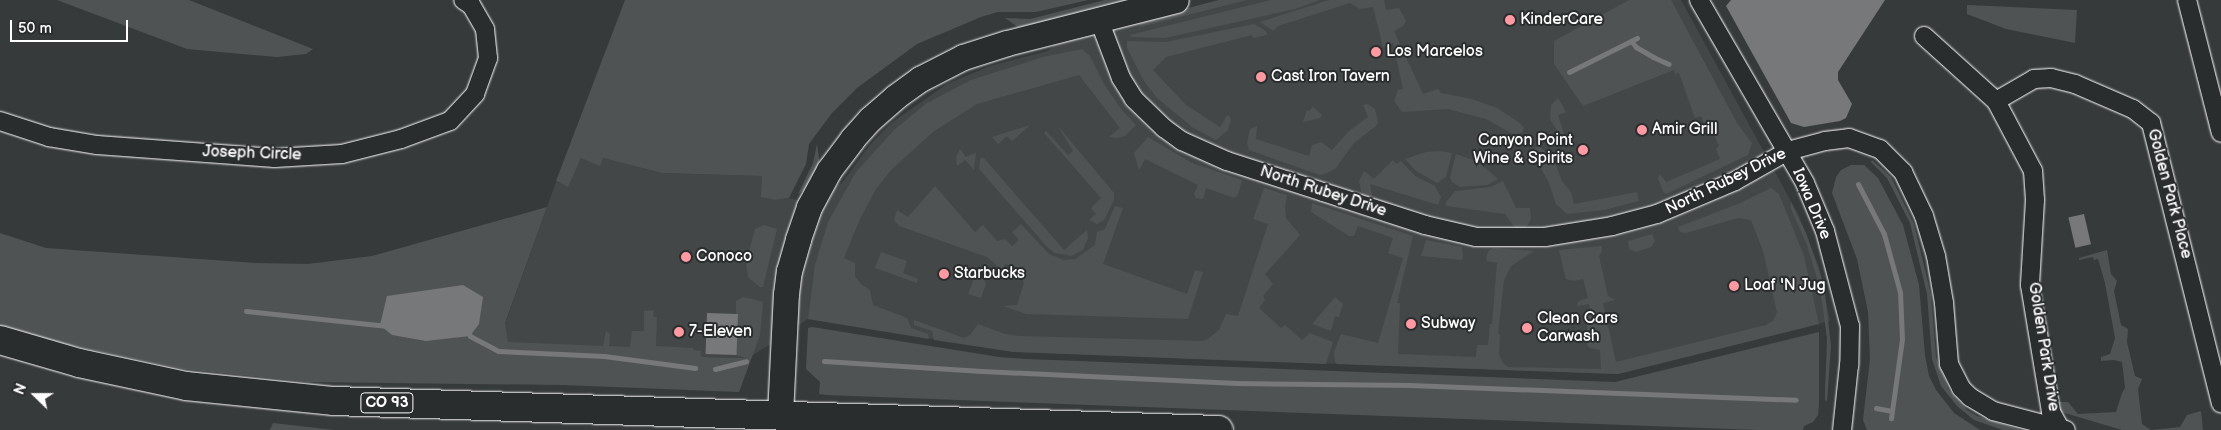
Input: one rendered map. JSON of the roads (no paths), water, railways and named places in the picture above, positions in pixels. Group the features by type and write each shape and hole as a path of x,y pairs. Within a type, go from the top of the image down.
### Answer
{"highway":[{"name":"CO 93","path":"0,340 79,363 186,386 289,398 780,422 1219,430"}],"street":[{"name":"Joseph Circle","path":"0,121 49,137 97,145 275,158 342,154 401,139 450,121 475,94 488,58 485,29 471,5 463,0"},
{"path":"780,422 784,318 789,270 809,208 829,170 852,140 895,97 945,65 982,50 1176,0"},
{"name":"Iowa Drive","path":"1699,0 1788,151 1805,183 1825,231 1850,326 1849,365 1842,430"},
{"path":"2187,0 2221,133"},
{"name":"North Rubey Drive","path":"1099,20 1122,78 1134,99 1164,128 1182,141 1227,161 1425,225 1476,236 1545,238 1612,226 1657,214 1735,181 1788,151 1825,141 1849,138 1880,149 1903,172 1924,216 1936,256 1944,303 1946,351 1949,364 1957,382 1970,397 1994,411 2063,429"},
{"name":"Golden Park Drive","path":"1924,36 1996,101 2033,171 2035,210 2030,284 2051,412 2063,429"},
{"name":"Golden Park Place","path":"1996,101 2034,79 2051,78 2075,84 2133,109 2151,123 2221,403"}],"waterway":[{"path":"1569,72 1637,38"},
{"path":"1631,41 1636,47 1669,64"},
{"path":"1858,184 1884,234 1900,292 1902,339 1891,418"},
{"path":"246,311 387,326"},
{"path":"468,332 470,336 498,351 604,356 695,368"},
{"path":"715,369 746,361"},
{"path":"824,361 982,371 1237,383 1410,385 1796,400"},
{"path":"1876,408 1892,411"}],"place":[{"name":"KinderCare","path":"1510,20"},
{"name":"Los Marcelos","path":"1376,52"},
{"name":"Cast Iron Tavern","path":"1261,77"},
{"name":"Amir Grill","path":"1642,130"},
{"name":"Canyon Point Wine & Spirits","path":"1583,150"},
{"name":"Conoco","path":"686,257"},
{"name":"Starbucks","path":"944,274"},
{"name":"Loaf 'N Jug","path":"1734,286"},
{"name":"Subway","path":"1411,324"},
{"name":"Clean Cars Carwash","path":"1527,328"},
{"name":"7-Eleven","path":"679,332"}]}
